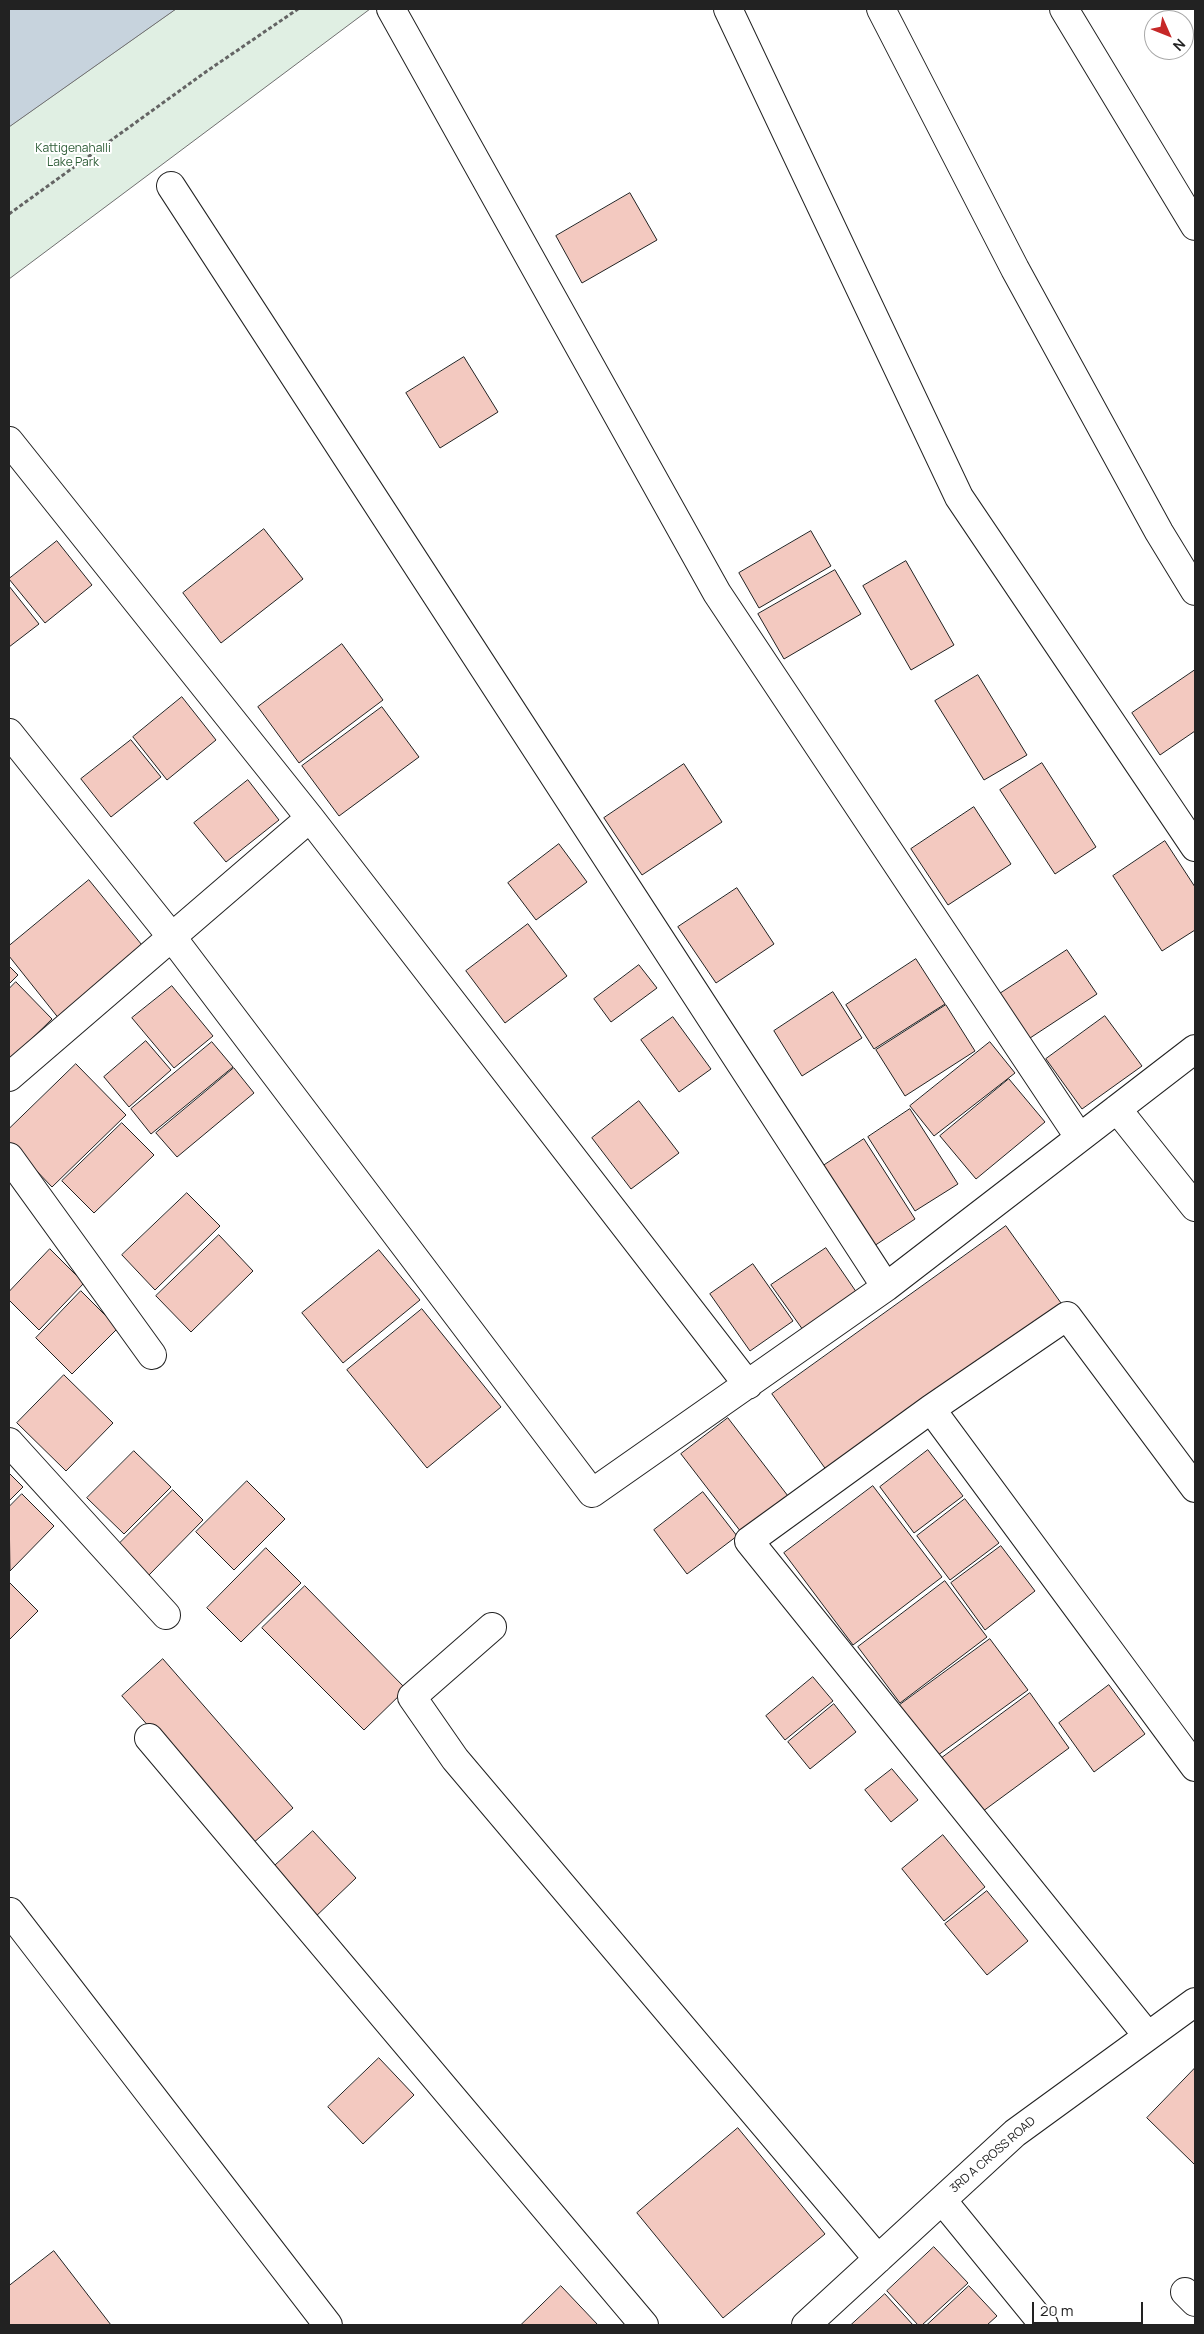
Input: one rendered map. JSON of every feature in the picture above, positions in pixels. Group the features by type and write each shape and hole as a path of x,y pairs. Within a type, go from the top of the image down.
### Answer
{"street":[{"path":"391,9 717,593 1079,1137"},
{"path":"728,9 959,497 1195,847"},
{"path":"881,9 1015,269 1159,532 1195,591"},
{"path":"1064,9 1195,226"},
{"path":"171,186 886,1287"},
{"path":"9,441 310,818 748,1385"},
{"path":"9,733 171,936 592,1493 886,1287 1195,1049"},
{"path":"9,1077 310,818"},
{"path":"1117,1109 1195,1207"},
{"path":"9,1157 152,1355"},
{"path":"1147,2035 748,1541 931,1408 1067,1316 1195,1488"},
{"path":"931,1408 1195,1767"},
{"path":"9,1442 166,1615"},
{"path":"492,1627 412,1697 455,1759 878,2259"},
{"path":"149,1738 644,2325"},
{"path":"10,1912 328,2325"},
{"name":"3RD A CROSS ROAD","path":"806,2325 1015,2133 1147,2035 1195,2002"},
{"path":"942,2200 1044,2325"}],"path":[{"path":"9,214 207,71 298,9"}],"green space":[{"name":"Kattigenahalli Lake Park","path":"176,9 370,9 9,279 9,127"}],"shaded area":[{"path":"9,9 176,9 9,127"}],"building":[{"path":"630,193 657,240 582,283 556,236"},
{"path":"464,357 498,412 440,448 406,393"},
{"path":"264,529 303,579 221,643 183,593"},
{"path":"811,531 831,566 759,608 739,573"},
{"path":"57,541 92,585 45,623 9,579"},
{"path":"906,561 954,645 911,670 863,586"},
{"path":"835,570 861,614 784,659 758,614"},
{"path":"9,586 39,624 9,647"},
{"path":"342,644 383,700 299,763 258,707"},
{"path":"1195,670 1195,731 1160,755 1132,713"},
{"path":"978,675 1027,755 984,780 935,701"},
{"path":"182,697 216,740 167,780 133,737"},
{"path":"382,707 419,757 339,816 302,766"},
{"path":"131,740 161,777 111,817 81,779"},
{"path":"1042,763 1096,847 1055,874 1000,790"},
{"path":"684,764 722,822 642,875 604,818"},
{"path":"248,780 279,820 226,862 194,823"},
{"path":"974,807 1011,864 948,905 911,849"},
{"path":"1165,841 1195,887 1195,930 1162,951 1113,876"},
{"path":"559,844 587,882 536,920 508,883"},
{"path":"89,880 146,950 60,1020 9,956 9,946"},
{"path":"737,888 774,944 716,983 678,927"},
{"path":"528,924 567,976 505,1023 466,971"},
{"path":"1067,950 1097,994 1027,1040 998,995"},
{"path":"916,959 945,1004 874,1049 846,1005"},
{"path":"639,965 657,988 611,1022 594,999"},
{"path":"9,966 18,975 9,984"},
{"path":"16,982 52,1019 9,1061 9,989"},
{"path":"172,986 213,1036 174,1068 132,1018"},
{"path":"833,992 862,1038 802,1076 774,1031"},
{"path":"946,1005 975,1051 905,1096 876,1050"},
{"path":"1105,1016 1142,1066 1082,1109 1046,1059"},
{"path":"673,1017 711,1069 679,1092 641,1040"},
{"path":"146,1041 171,1070 129,1107 104,1077"},
{"path":"212,1042 233,1067 151,1134 131,1109"},
{"path":"990,1042 1015,1073 934,1136 910,1106"},
{"path":"76,1064 126,1115 52,1187 9,1142 9,1129"},
{"path":"234,1068 254,1093 177,1157 156,1133"},
{"path":"1009,1079 1045,1122 976,1179 940,1136"},
{"path":"639,1101 679,1153 631,1189 592,1138"},
{"path":"910,1109 958,1184 915,1211 868,1137"},
{"path":"122,1123 154,1155 94,1213 62,1181"},
{"path":"864,1139 915,1219 874,1246 823,1166"},
{"path":"187,1193 220,1226 155,1290 122,1255"},
{"path":"1006,1226 1061,1303 827,1471 772,1394"},
{"path":"219,1235 253,1271 191,1332 156,1296"},
{"path":"826,1248 857,1293 803,1330 771,1285"},
{"path":"50,1249 84,1283 39,1330 9,1300 9,1292"},
{"path":"379,1250 420,1300 343,1363 302,1313"},
{"path":"753,1264 793,1321 750,1351 710,1294"},
{"path":"81,1291 118,1328 72,1374 36,1338"},
{"path":"422,1309 501,1407 427,1468 347,1370"},
{"path":"64,1375 113,1423 66,1471 17,1423"},
{"path":"728,1418 788,1496 741,1532 681,1454"},
{"path":"928,1450 963,1496 914,1533 880,1487"},
{"path":"134,1451 171,1487 124,1534 87,1498"},
{"path":"9,1473 23,1487 9,1501"},
{"path":"247,1481 285,1519 234,1570 196,1532"},
{"path":"873,1486 942,1577 853,1645 784,1553"},
{"path":"173,1490 203,1520 149,1575 118,1545"},
{"path":"703,1492 737,1536 687,1574 654,1530"},
{"path":"22,1494 54,1526 10,1571 9,1507"},
{"path":"965,1499 999,1543 950,1580 917,1536"},
{"path":"1001,1546 1035,1591 985,1630 951,1583"},
{"path":"266,1548 301,1583 241,1642 207,1608"},
{"path":"945,1581 987,1637 900,1703 858,1647"},
{"path":"9,1582 38,1611 9,1640"},
{"path":"305,1586 406,1689 364,1730 262,1628"},
{"path":"990,1639 1028,1690 934,1758 897,1707"},
{"path":"163,1659 293,1808 252,1844 122,1696"},
{"path":"813,1677 833,1701 785,1740 766,1716"},
{"path":"1109,1685 1145,1734 1094,1772 1059,1723"},
{"path":"1030,1693 1069,1748 975,1817 935,1763"},
{"path":"834,1704 856,1732 810,1769 788,1742"},
{"path":"892,1769 918,1800 891,1822 865,1790"},
{"path":"313,1831 356,1878 312,1920 269,1871"},
{"path":"943,1835 985,1887 944,1921 902,1869"},
{"path":"987,1891 1028,1941 987,1975 945,1924"},
{"path":"379,2058 414,2095 363,2144 328,2107"},
{"path":"1195,2068 1195,2165 1147,2118"},
{"path":"738,2128 825,2234 723,2318 637,2213"},
{"path":"934,2247 968,2283 922,2325 918,2325 887,2291"},
{"path":"54,2251 111,2325 9,2325 9,2286"},
{"path":"561,2286 598,2325 521,2325"},
{"path":"969,2286 997,2316 987,2325 927,2325"},
{"path":"885,2294 913,2325 851,2325"}]}
